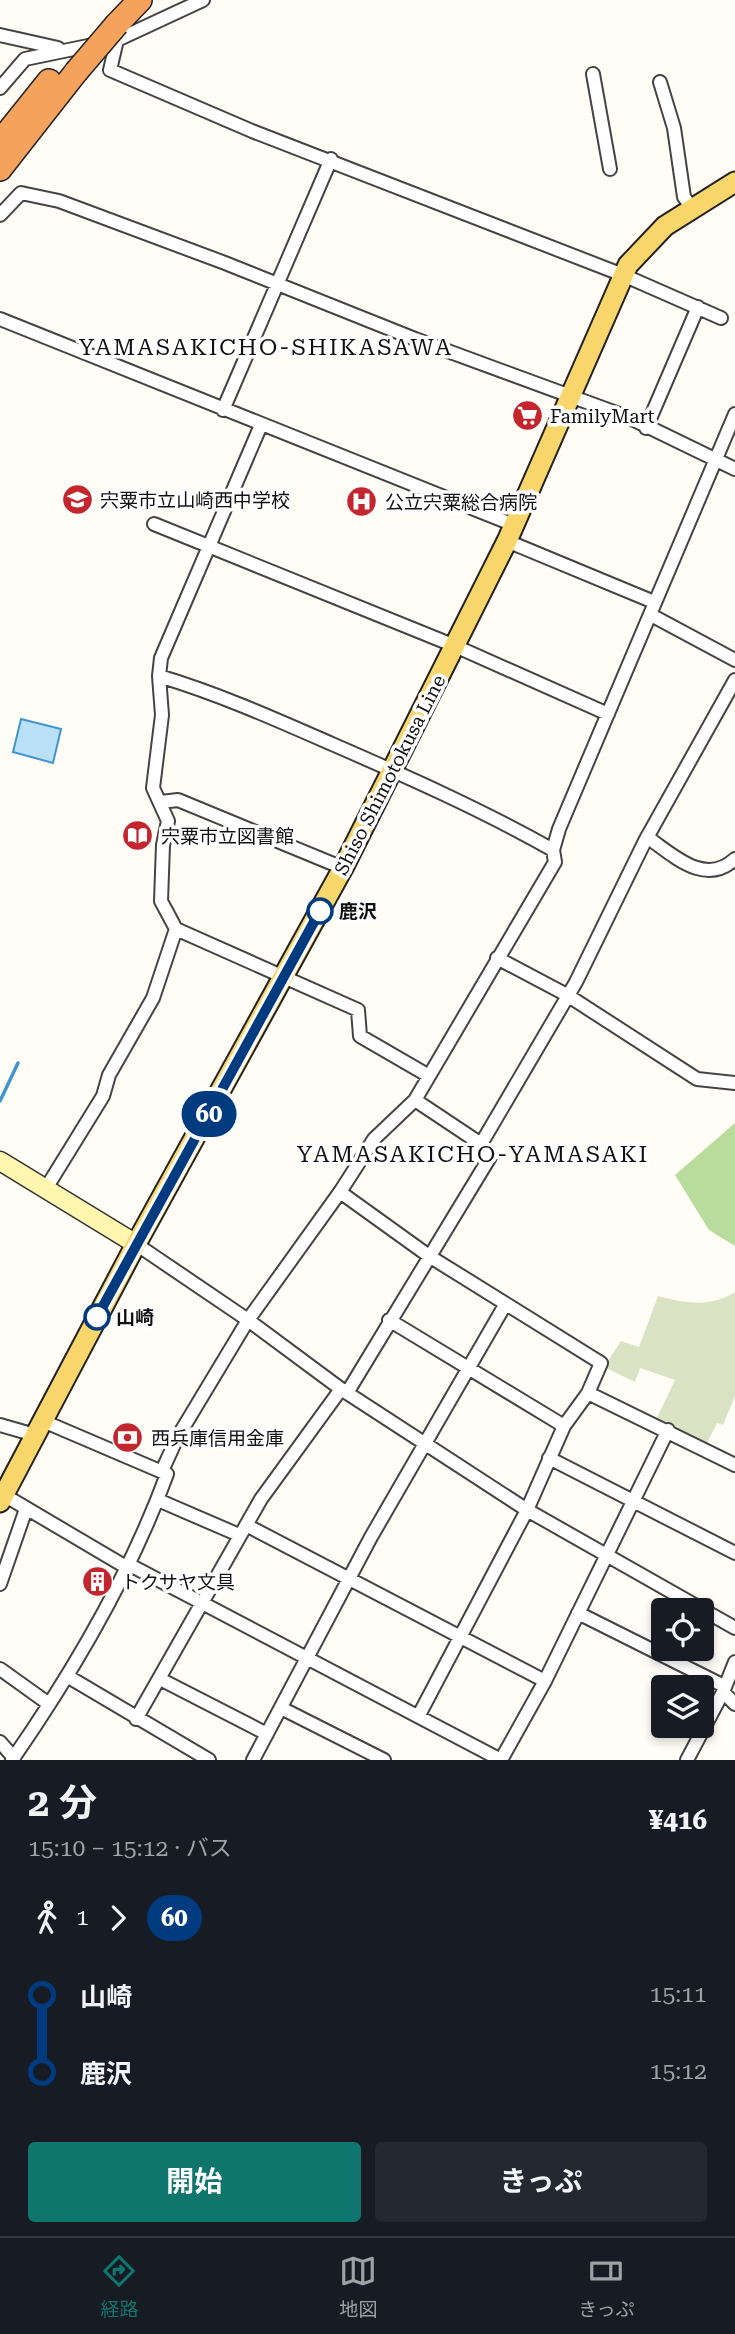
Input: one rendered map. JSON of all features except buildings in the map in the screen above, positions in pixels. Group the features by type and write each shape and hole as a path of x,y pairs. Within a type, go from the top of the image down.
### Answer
{"highway":[{"path":"111,29 119,0"},
{"path":"0,142 66,63 111,29 140,0"},
{"path":"0,169 66,63"}],"main road":[{"name":"Shiso Shimotokusa Line","path":"2,1498 135,1244 286,977 343,868 510,533 632,258 652,236 735,181"}],"street":[{"path":"203,0 111,29 110,71 252,131 331,159 623,275 721,318"},
{"path":"0,35 66,63"},
{"path":"0,88 25,59 66,63"},
{"path":"593,74 610,169"},
{"path":"660,82 674,128 684,197 692,208"},
{"path":"223,410 331,159"},
{"path":"0,215 21,193 59,201 225,262 278,286 569,398 630,418 735,469"},
{"path":"646,428 698,307"},
{"path":"0,319 261,425 510,533 654,602"},
{"path":"162,1471 177,1437 248,1320 340,1192 374,1139 415,1100 555,862 553,850 559,829 735,414"},
{"path":"261,425 172,628 159,676 162,715 153,788 168,821 163,845 161,901 176,929 358,1010 360,1036 429,1076"},
{"path":"154,524 454,646 608,714"},
{"path":"650,615 735,660"},
{"path":"159,676 211,692 391,768 493,816 553,850"},
{"path":"481,1144 567,995 647,837 735,680"},
{"path":"161,802 178,800 343,868"},
{"path":"647,837 697,870 711,872 727,866 735,859"},
{"path":"45,1190 103,1096 109,1075 153,998 176,929"},
{"path":"497,958 567,995 697,1079 735,1083"},
{"path":"136,1719 201,1602 279,1472 344,1391 490,1157 481,1144 415,1100"},
{"path":"0,1161 135,1244 248,1320 344,1391 527,1510 735,1628"},
{"path":"340,1192 429,1256 601,1363 588,1393 564,1426 527,1510 419,1715"},
{"path":"253,1760 348,1580 505,1305"},
{"path":"389,1320 564,1426"},
{"path":"588,1393 735,1465"},
{"path":"0,1425 39,1428 167,1474 158,1500 127,1565 67,1676 13,1759 0,1742"},
{"path":"2,1498 501,1760 545,1681 668,1430"},
{"path":"549,1458 735,1553"},
{"path":"158,1500 243,1530 348,1580 545,1681"},
{"path":"0,1584 26,1509"},
{"path":"578,1612 724,1689 735,1704"},
{"path":"687,1760 735,1662"},
{"path":"0,1669 48,1704"},
{"path":"67,1676 209,1760"},
{"path":"160,1679 267,1734"},
{"path":"281,1707 384,1760"}],"green space":[{"path":"735,1123 735,1246 709,1230 675,1175"},
{"path":"735,1292 735,1396 723,1425 717,1423 703,1451 653,1426 675,1380 640,1368 635,1382 604,1367 621,1341 639,1347 658,1296 697,1303 716,1300"}],"water":[{"path":"21,719 61,729 53,763 13,752"}],"waterway":[{"path":"0,1101 18,1063"}],"bus line":[{"name":"60","path":"97,1317 320,911"}],"place":[{"name":"FamilyMart","path":"527,416"},
{"name":"宍粟市立山崎西中学校","path":"77,500"},
{"name":"公立宍粟総合病院","path":"362,502"},
{"name":"宍粟市立図書館","path":"138,836"},
{"name":"鹿沢","path":"320,911"},
{"name":"山崎","path":"97,1317"},
{"name":"西兵庫信用金庫","path":"128,1438"},
{"name":"トクサヤ文具","path":"98,1582"}],"district":[{"name":"YAMASAKICHO-SHIKASAWA","path":"266,347"},
{"name":"YAMASAKICHO-YAMASAKI","path":"473,1154"}]}
